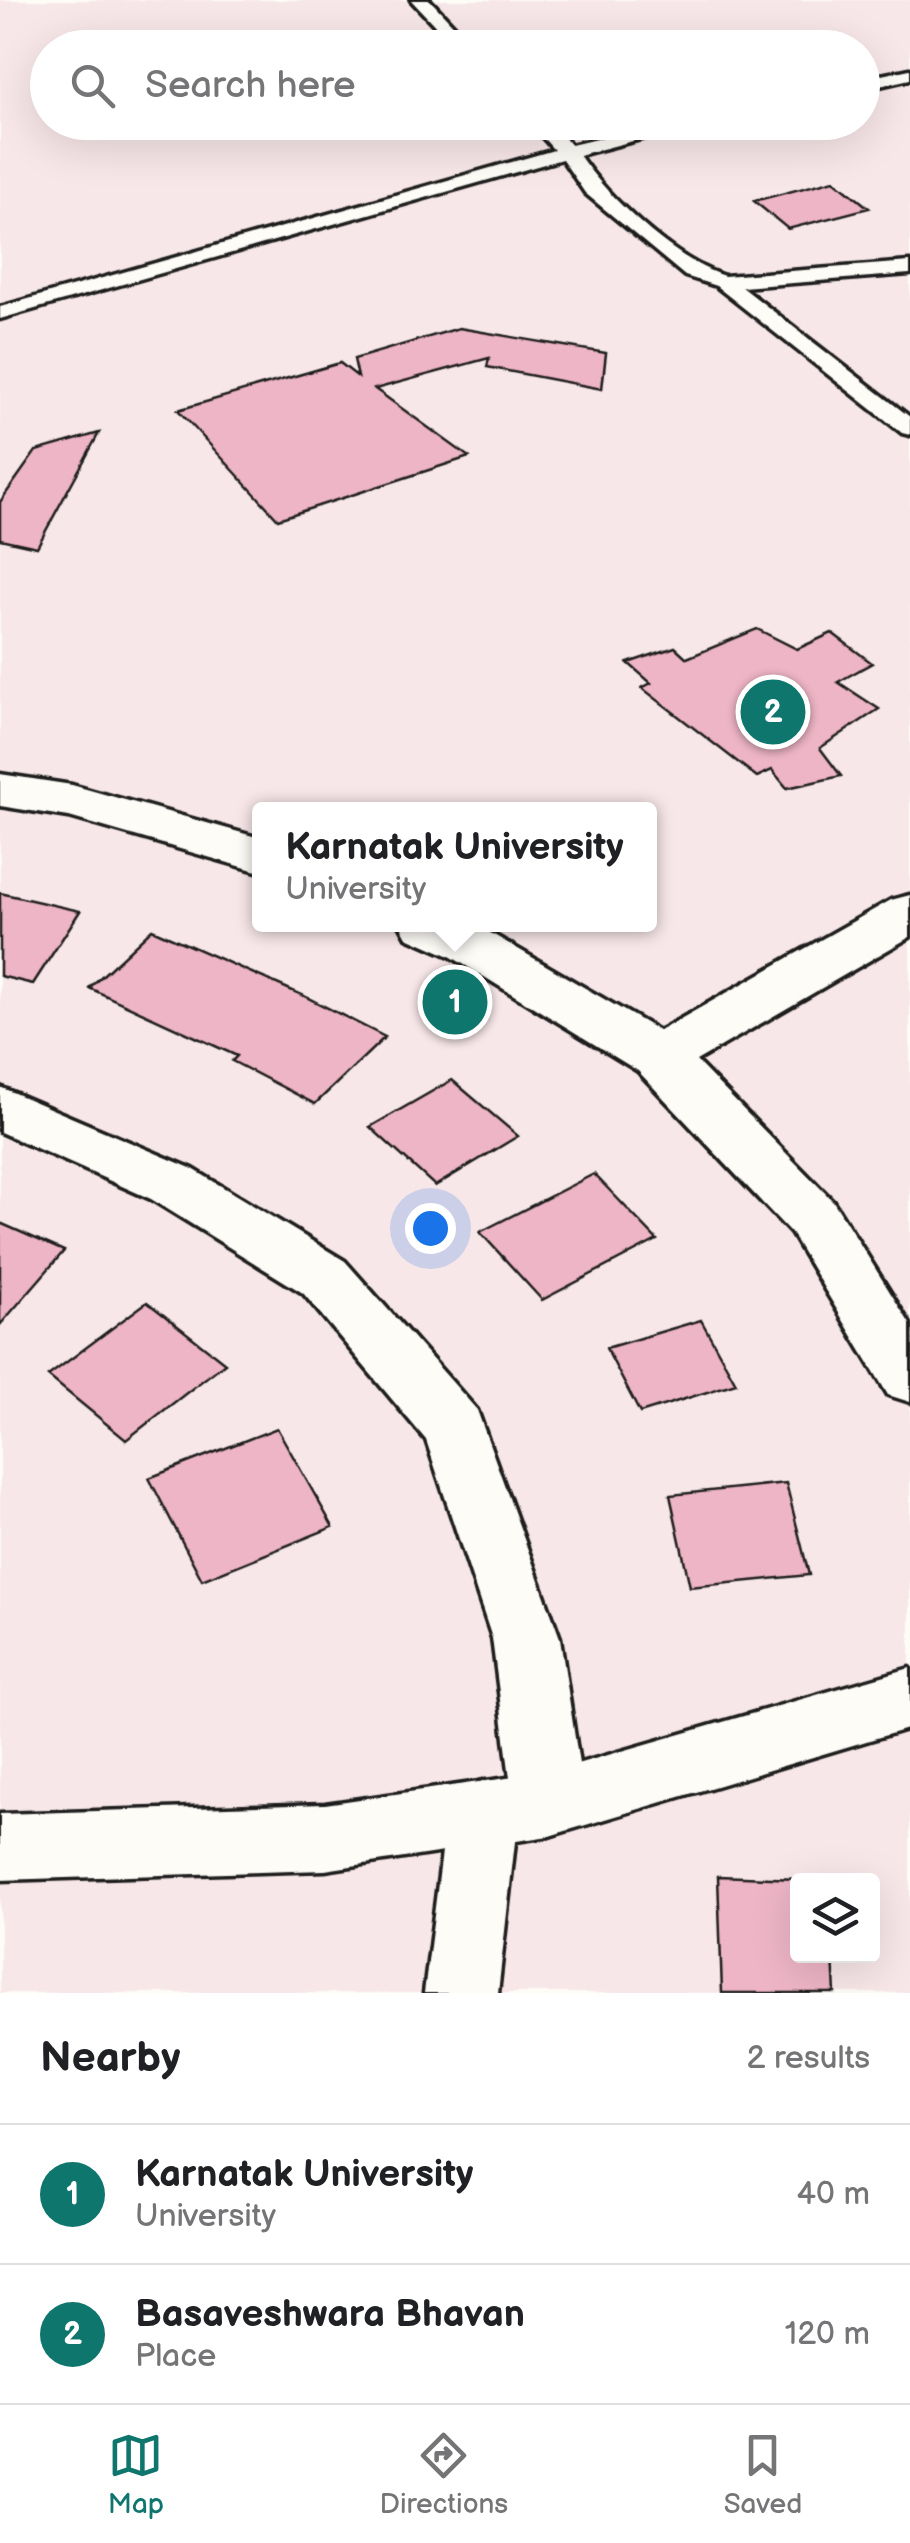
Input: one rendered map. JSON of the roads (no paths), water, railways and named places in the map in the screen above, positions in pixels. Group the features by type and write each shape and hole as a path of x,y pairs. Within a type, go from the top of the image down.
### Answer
{"street":[{"path":"0,790 72,801 252,852"},
{"path":"658,1056 910,913"},
{"path":"443,932 658,1056 812,1217 910,1377"},
{"path":"0,1108 172,1184 324,1277 454,1428 526,1638 516,1809 461,1993"},
{"path":"0,1847 324,1838 516,1809 910,1698"}],"lane":[{"path":"420,0 449,30"},
{"path":"880,80 910,74"},
{"path":"555,140 592,188 692,272 723,282 910,428"},
{"path":"0,313 619,140"},
{"path":"723,282 910,268"}],"place":[{"name":"Basaveshwara Bhavan","path":"773,712"},
{"name":"Karnatak University","path":"455,1002"}]}
